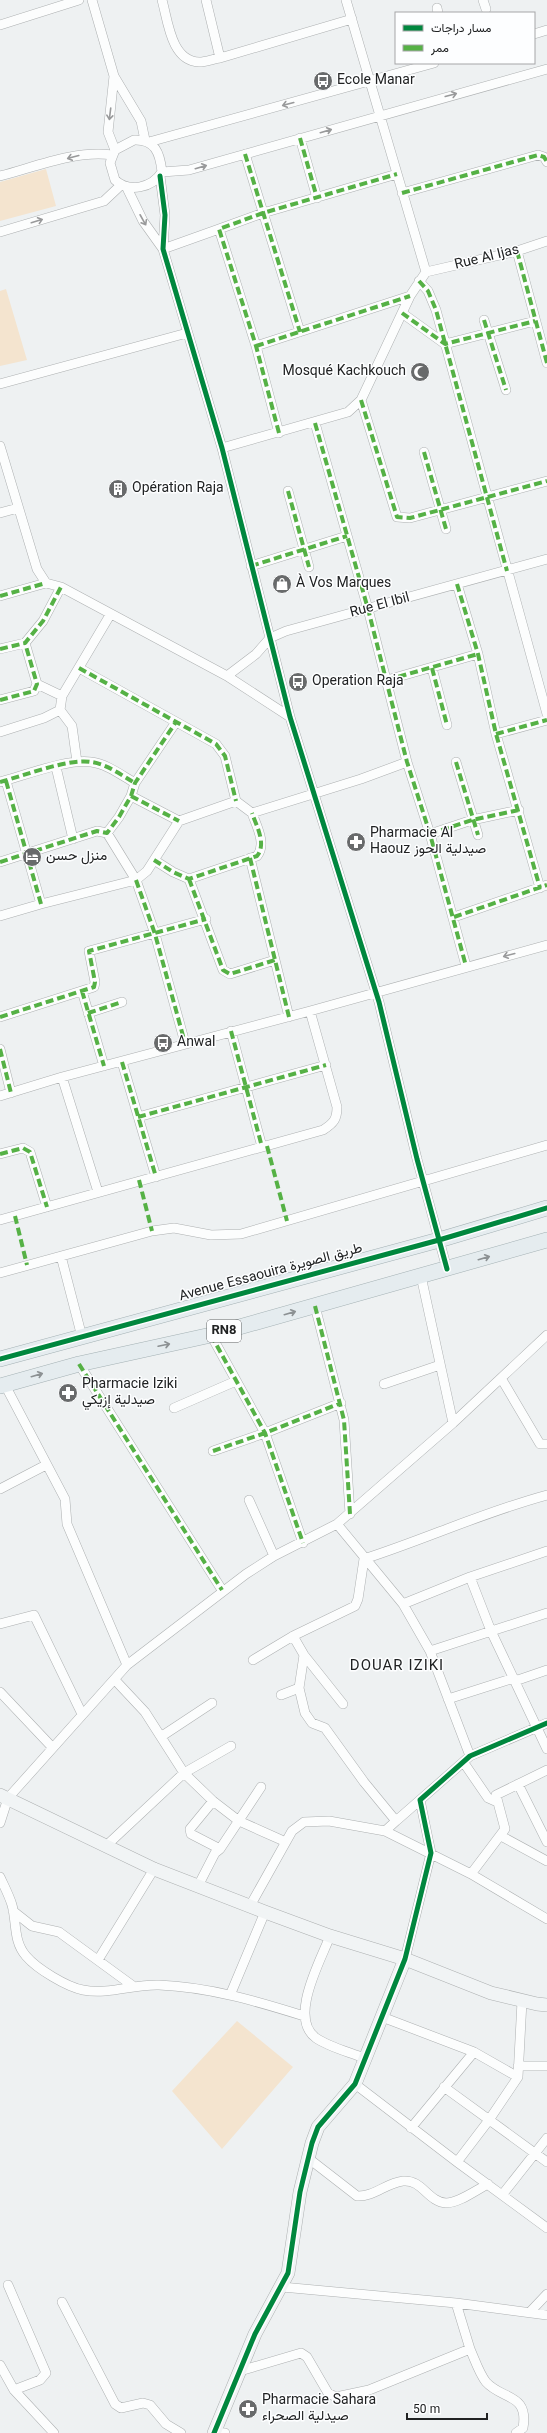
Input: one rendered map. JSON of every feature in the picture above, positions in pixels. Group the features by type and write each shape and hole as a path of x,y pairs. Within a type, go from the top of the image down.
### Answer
{"main road":[{"name":"Avenue Essaouira طريق الصويرة","path":"0,1359 439,1240 547,1208"},
{"name":"RN8","path":"2,1386 79,1364 211,1335 547,1240"}],"street":[{"path":"0,25 79,0"},
{"path":"92,0 114,76 141,121 147,141 157,151 165,215 163,249 222,448 290,716 375,992 447,1269"},
{"path":"162,0 176,48 181,55 198,62 220,58 352,19"},
{"path":"206,0 220,58"},
{"path":"222,448 315,423 348,412 361,400 410,296 426,272 378,115 348,0"},
{"path":"483,0 486,9"},
{"path":"535,34 547,30"},
{"path":"163,249 143,221 124,186 111,172 110,163 114,152 127,142 147,141 370,82 431,64"},
{"path":"0,232 104,201 124,186 149,185 161,174 189,170 378,115 547,69"},
{"path":"114,76 108,132 114,152"},
{"path":"300,138 318,198"},
{"path":"0,176 81,155 114,152"},
{"path":"245,154 300,332"},
{"path":"402,193 538,155 544,157 547,162"},
{"path":"163,249 263,213 397,174"},
{"path":"218,229 256,346 279,433"},
{"name":"Rue Al Ijas","path":"426,272 517,251 547,241"},
{"path":"517,251 547,363"},
{"path":"419,281 428,291 446,344 486,497 547,714"},
{"path":"256,346 410,296"},
{"path":"402,313 446,344 535,321"},
{"path":"484,320 490,333 506,390"},
{"path":"0,384 187,333"},
{"path":"361,400 397,517 410,518 547,481"},
{"path":"315,423 368,609 407,762 430,834 454,917 466,966"},
{"path":"0,446 37,569 46,583"},
{"path":"424,452 446,529"},
{"path":"288,491 309,567"},
{"path":"0,513 18,508"},
{"path":"251,566 347,536"},
{"name":"Rue El Ibil","path":"227,676 256,654 270,638 286,631 547,559"},
{"path":"0,596 46,583 61,587 110,615 227,676 290,716"},
{"path":"454,917 543,887 518,810 496,734 478,654 457,584"},
{"path":"0,649 26,642 43,621 61,587"},
{"path":"77,762 72,726 60,710 62,696 110,615"},
{"path":"0,700 34,691 37,684 26,642"},
{"path":"387,680 478,654"},
{"path":"79,668 221,749 226,756 236,800 252,813 261,846 257,856 189,879 173,872 154,860"},
{"path":"432,668 447,725"},
{"path":"37,684 62,696"},
{"path":"0,732 53,715 60,710"},
{"path":"496,734 547,720"},
{"path":"107,832 119,817 131,796 135,783 176,722"},
{"path":"41,904 3,781 77,762 90,762 107,767 135,783"},
{"path":"252,813 314,794 407,762"},
{"path":"456,762 472,820 478,835"},
{"path":"56,767 73,839"},
{"path":"131,796 179,821"},
{"path":"0,916 136,880 154,860 179,821 236,800"},
{"path":"430,834 472,820 518,810"},
{"path":"0,862 98,831 107,832"},
{"path":"107,832 136,880 155,934 185,1043"},
{"path":"250,858 289,1016"},
{"path":"189,879 206,919 220,966 226,973 230,974 275,960"},
{"path":"0,1017 94,987 96,982 89,952 206,919"},
{"path":"0,1096 185,1043 310,1011 466,966 547,945"},
{"path":"82,991 104,1066"},
{"path":"88,1013 122,1002"},
{"path":"0,1220 323,1130 332,1124 337,1118 337,1107 310,1011"},
{"path":"231,1031 262,1147"},
{"path":"0,1049 11,1093"},
{"path":"122,1062 156,1176"},
{"path":"138,1117 326,1064"},
{"path":"62,1077 98,1192"},
{"path":"0,1273 152,1231 174,1228 212,1235 241,1234 547,1145"},
{"path":"0,1154 23,1148 30,1152 47,1206"},
{"path":"61,1256 82,1337"},
{"path":"421,1276 453,1423"},
{"path":"315,1306 341,1402 344,1420 350,1514"},
{"path":"211,1335 265,1433 303,1543"},
{"path":"0,1823 4,1796 115,1680 127,1665 222,1590 274,1556 303,1543 337,1524 350,1514 453,1423 547,1335"},
{"path":"79,1364 222,1590"},
{"path":"384,1384 440,1366"},
{"path":"501,1378 540,1444 547,1444"},
{"path":"174,1408 236,1381"},
{"path":"2,1386 65,1499 67,1524 127,1665"},
{"path":"213,1450 265,1433 341,1402"},
{"path":"0,1489 46,1465"},
{"path":"364,1559 414,1542 469,1520 547,1495"},
{"path":"249,1500 274,1556"},
{"path":"337,1524 364,1559 403,1604 430,1651 470,1756"},
{"path":"403,1604 470,1577 547,1551"},
{"path":"253,1660 293,1636 354,1606 358,1600 364,1559"},
{"path":"470,1577 491,1631 547,1748"},
{"path":"430,1651 547,1613"},
{"path":"0,1624 34,1614 82,1714"},
{"path":"293,1636 304,1655 343,1704"},
{"path":"304,1655 299,1688 305,1713 312,1723 325,1728 364,1782 396,1821"},
{"path":"448,1699 547,1670"},
{"path":"115,1680 145,1712 162,1736 184,1773 213,1801 239,1820 286,1842"},
{"path":"281,1695 299,1688"},
{"path":"1,1697 52,1747"},
{"path":"162,1736 212,1704"},
{"path":"385,1831 464,1763 470,1756 547,1723"},
{"path":"107,1845 184,1773 231,1746"},
{"path":"464,1763 488,1798 497,1802"},
{"path":"471,1874 494,1841 501,1836 505,1826 496,1795 547,1770"},
{"path":"518,1784 547,1842"},
{"path":"198,1886 215,1854 220,1849 261,1787"},
{"path":"4,1796 154,1869 265,1912 330,1936 405,1959 491,1993 522,2001 547,2004"},
{"path":"218,2433 240,2371 256,2334 282,2286 292,2257 300,2192 308,2158 318,2127 355,2084 364,2058 405,1959 431,1853 420,1800"},
{"path":"213,1801 190,1829 191,1834 220,1849"},
{"path":"250,1906 292,1831 304,1822 329,1821 385,1831 471,1874 547,1918"},
{"path":"501,1836 547,1861"},
{"path":"98,1960 154,1869"},
{"path":"0,1877 13,1911 18,1944 26,1957 38,1967 72,1986 84,1990 102,1990 133,1986 171,1986 230,1993 304,2016"},
{"path":"13,1911 32,1926 59,1932 133,1986"},
{"path":"230,1993 265,1912"},
{"path":"330,1936 305,2001 304,2016 315,2038 364,2058"},
{"path":"457,2162 489,2120 518,2077 522,2001"},
{"path":"382,2017 474,2052 518,2077"},
{"path":"411,2128 474,2052"},
{"path":"518,2066 547,2066"},
{"path":"355,2084 411,2128 547,2228"},
{"path":"444,2087 547,2162"},
{"path":"502,2195 547,2138"},
{"path":"308,2158 357,2196 365,2197 392,2184 411,2181 419,2185 437,2200 446,2203 455,2201 488,2184"},
{"path":"8,2285 46,2372 40,2380 14,2390"},
{"path":"282,2286 456,2303 547,2315"},
{"path":"530,2312 547,2294"},
{"path":"62,2302 115,2404 121,2408 143,2403 150,2405 166,2424 181,2433"},
{"path":"456,2303 470,2349 486,2382 492,2388 504,2392 515,2400 522,2409 525,2416 523,2428 516,2433"},
{"path":"240,2371 301,2353 307,2357 328,2393 336,2397 369,2390 470,2349"},
{"path":"0,2365 14,2390 54,2433"}],"shaded area":[{"path":"46,169 56,206 0,221 0,182"},
{"path":"6,289 27,360 0,366 0,291"},
{"path":"237,2021 293,2067 222,2149 172,2091"}],"marked path":[{"path":"300,138 317,198"},
{"path":"245,154 300,332"},
{"path":"402,193 538,155 544,157 547,162"},
{"path":"279,433 256,346 219,229 263,213 397,174"},
{"path":"517,251 547,363"},
{"path":"419,281 428,291 436,310 507,571"},
{"path":"256,346 410,296"},
{"path":"402,313 445,344 535,321"},
{"path":"484,320 506,390"},
{"path":"361,400 397,517 410,518 547,481"},
{"path":"315,423 368,609 407,762 430,834 466,966"},
{"path":"424,452 446,529"},
{"path":"288,491 309,567"},
{"path":"251,566 347,536"},
{"path":"0,596 46,583"},
{"path":"457,584 478,654 496,734 540,888"},
{"path":"0,649 25,643 43,621 61,587"},
{"path":"0,700 34,691 37,684 25,643"},
{"path":"387,680 478,654"},
{"path":"79,668 216,744 225,756 236,801"},
{"path":"432,668 447,725"},
{"path":"496,734 547,720"},
{"path":"0,862 97,831 107,833 119,817 131,796 135,783 176,722"},
{"path":"0,782 46,768 82,761 103,765 135,783"},
{"path":"456,762 478,835"},
{"path":"6,781 41,904"},
{"path":"131,796 179,821"},
{"path":"430,834 472,820 519,810"},
{"path":"154,860 173,872 189,879 257,856 260,851 261,840 252,813"},
{"path":"250,858 289,1017"},
{"path":"189,879 223,970 230,974 275,960"},
{"path":"136,880 155,934 185,1043"},
{"path":"454,917 547,885"},
{"path":"0,1017 94,987 95,982 89,951 206,919"},
{"path":"82,991 104,1066"},
{"path":"88,1013 122,1002"},
{"path":"231,1031 262,1147"},
{"path":"0,1049 11,1093"},
{"path":"122,1062 156,1177"},
{"path":"138,1117 326,1065"},
{"path":"267,1146 287,1221"},
{"path":"0,1154 23,1148 30,1152 47,1207"},
{"path":"139,1180 152,1231"},
{"path":"15,1216 27,1265"},
{"path":"315,1306 344,1420 350,1514"},
{"path":"211,1335 265,1433 303,1543"},
{"path":"79,1364 222,1590"},
{"path":"213,1451 265,1433 341,1403"}],"cycle path":[{"path":"160,176 165,215 163,249 222,448 290,717 379,1002 417,1159 447,1269"},
{"path":"0,1359 439,1240 547,1208"},
{"path":"214,2433 255,2334 288,2273 300,2192 312,2143 318,2127 355,2084 405,1959 431,1853 420,1800 470,1756 547,1723"}],"place":[{"name":"Ecole Manar","path":"323,81"},
{"name":"Mosqué Kachkouch","path":"420,372"},
{"name":"Opération Raja","path":"118,489"},
{"name":"À Vos Marques","path":"282,584"},
{"name":"Operation Raja","path":"298,682"},
{"name":"Pharmacie Al Haouz صيدلية الحوز","path":"356,842"},
{"name":"منزل حسن","path":"32,857"},
{"name":"Anwal","path":"163,1043"},
{"name":"Pharmacie Iziki صيدلية إزيكي","path":"68,1393"},
{"name":"Pharmacie Sahara صيدلية الصحراء","path":"248,2409"}],"district":[{"name":"DOUAR IZIKI","path":"397,1666"}]}
